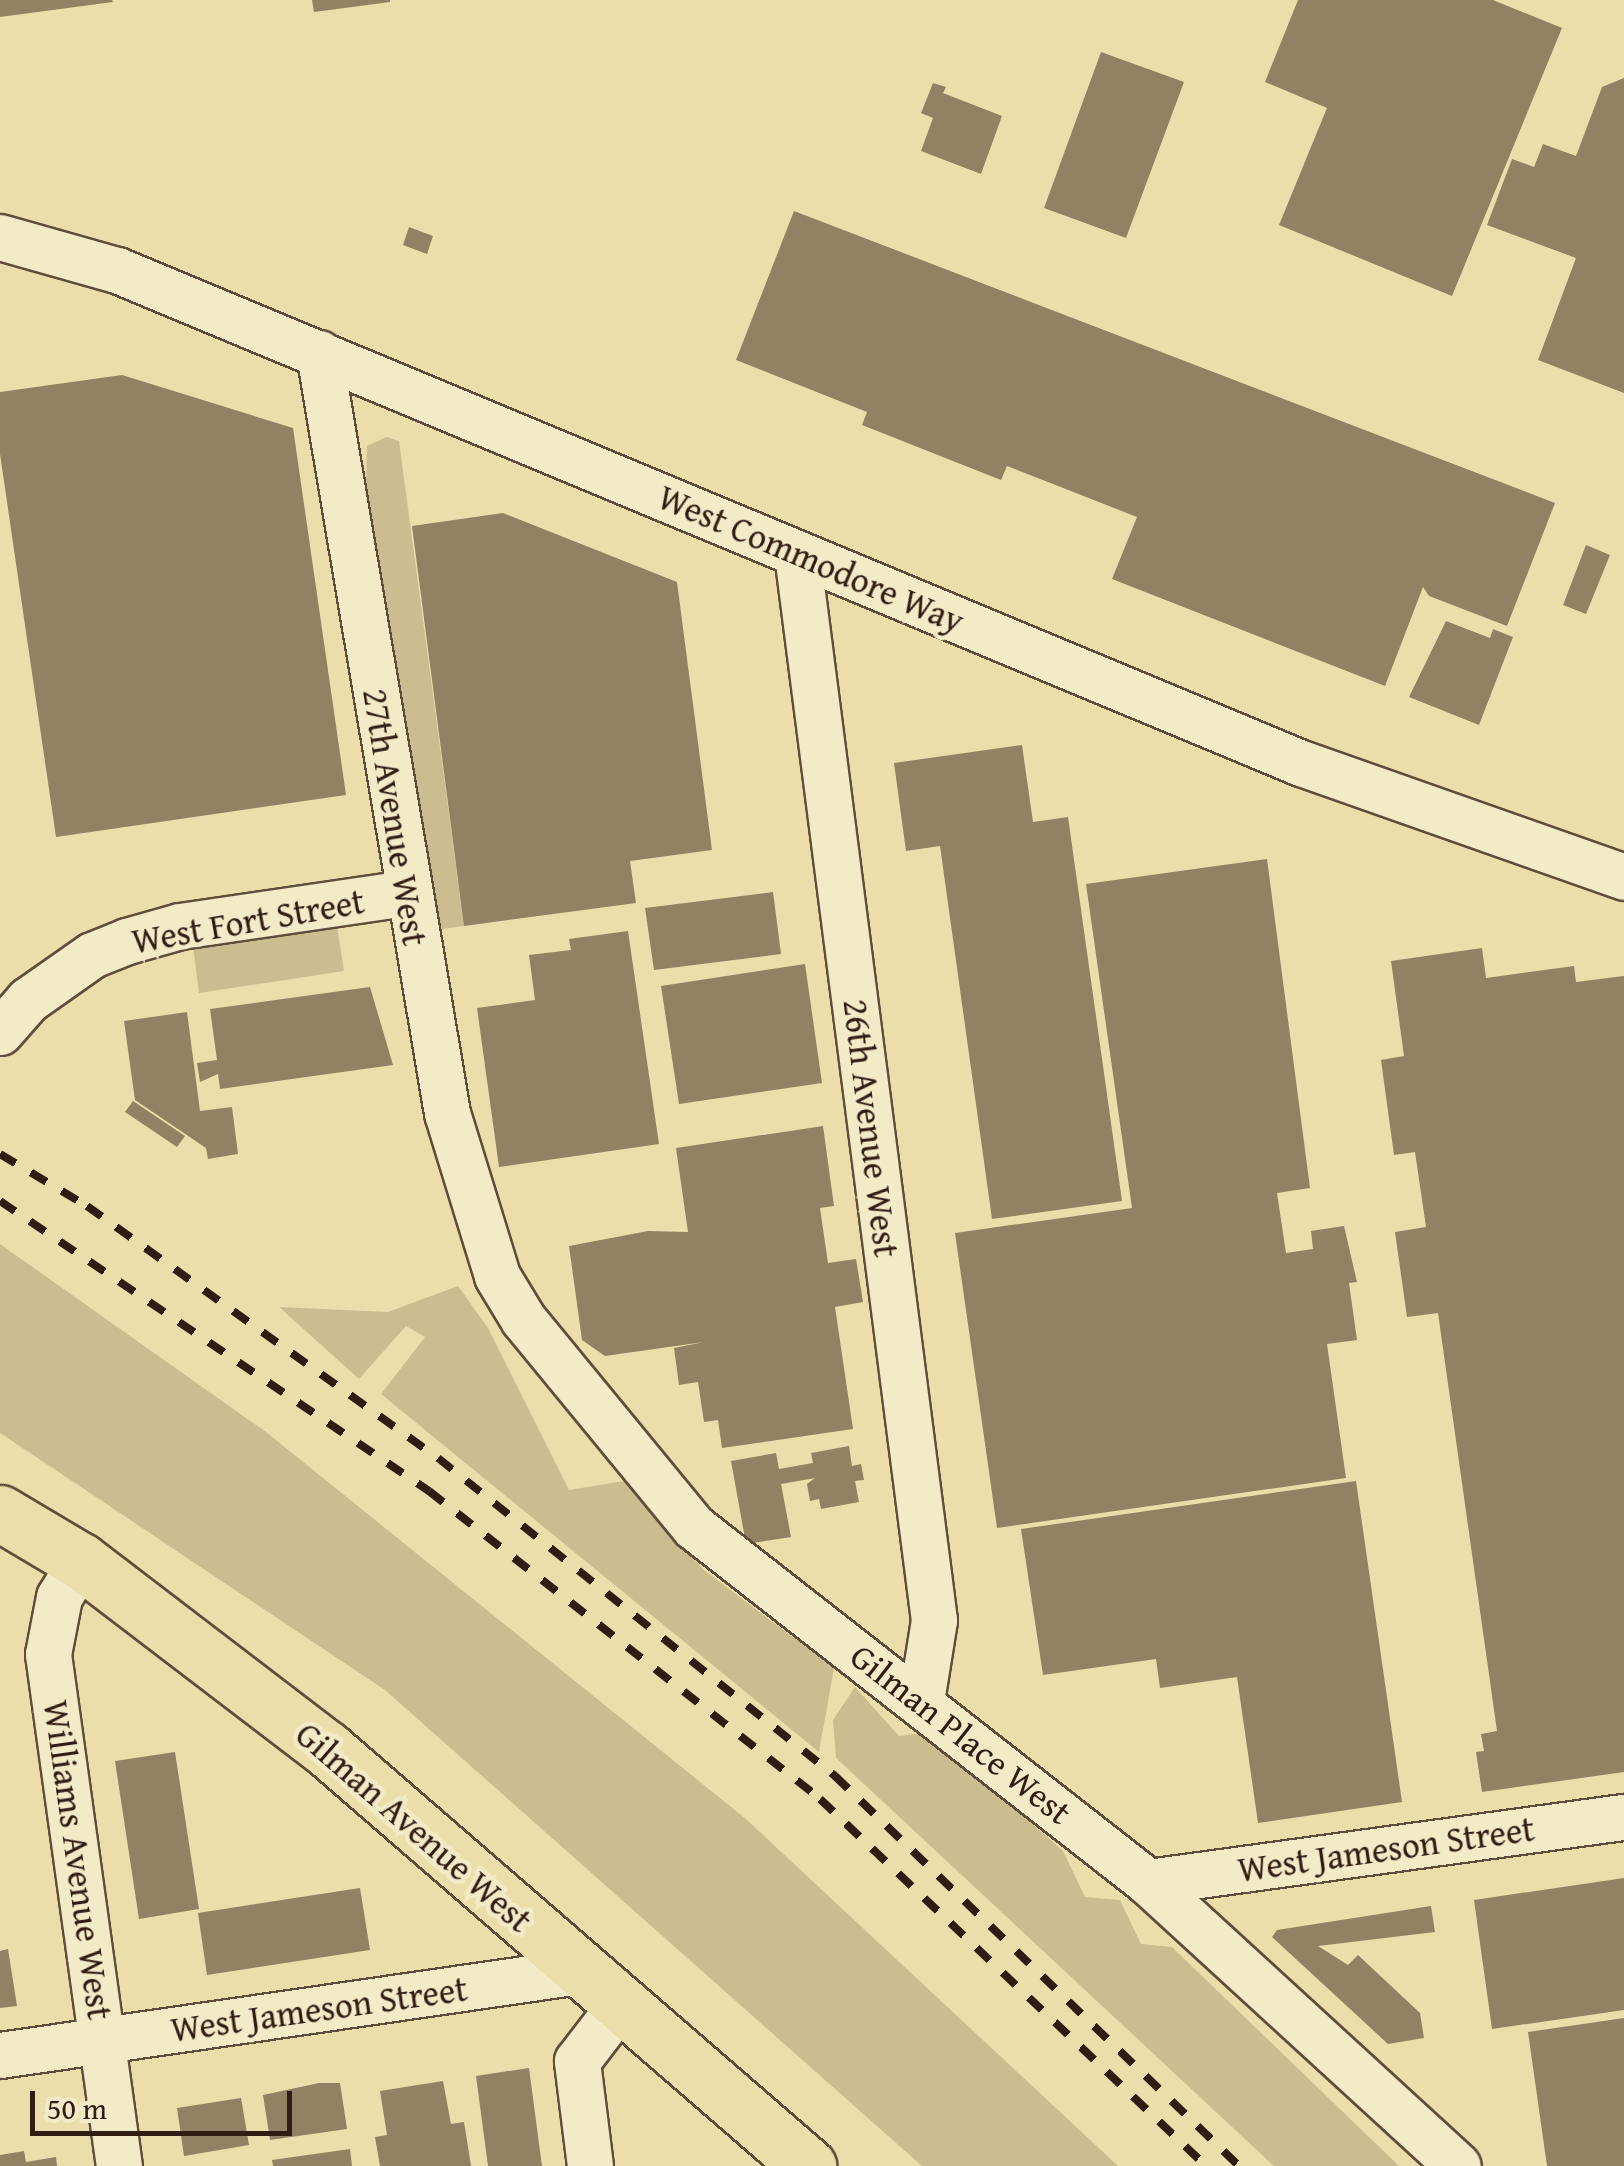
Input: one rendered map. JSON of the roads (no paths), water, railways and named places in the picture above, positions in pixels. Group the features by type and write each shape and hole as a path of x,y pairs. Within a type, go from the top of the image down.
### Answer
{"main road":[{"name":"Gilman Avenue West","path":"0,1512 80,1561 327,1749 808,2166"}],"street":[{"name":"West Commodore Way","path":"0,237 117,270 1301,763 1624,877"},
{"name":"27th Avenue West","path":"319,353 406,893 447,1114 496,1276"},
{"name":"26th Avenue West","path":"797,554 934,1620 921,1700"},
{"name":"West Fort Street","path":"0,1032 28,1000 92,955 127,941 180,926 406,893"},
{"name":"Gilman Place West","path":"496,1276 523,1319 694,1527 921,1700 1148,1882 1458,2166"},
{"name":"Williams Avenue West","path":"80,1561 58,1596 48,1654 119,2166"},
{"name":"West Jameson Street","path":"1148,1882 1624,1817"},
{"name":"West Jameson Street","path":"0,2054 599,1988"},
{"path":"590,2166 578,2061 599,1988"}],"railway":[{"path":"0,1154 87,1206 438,1458 835,1776 1239,2166"},
{"path":"0,1201 429,1491 820,1799 1206,2166"}]}
